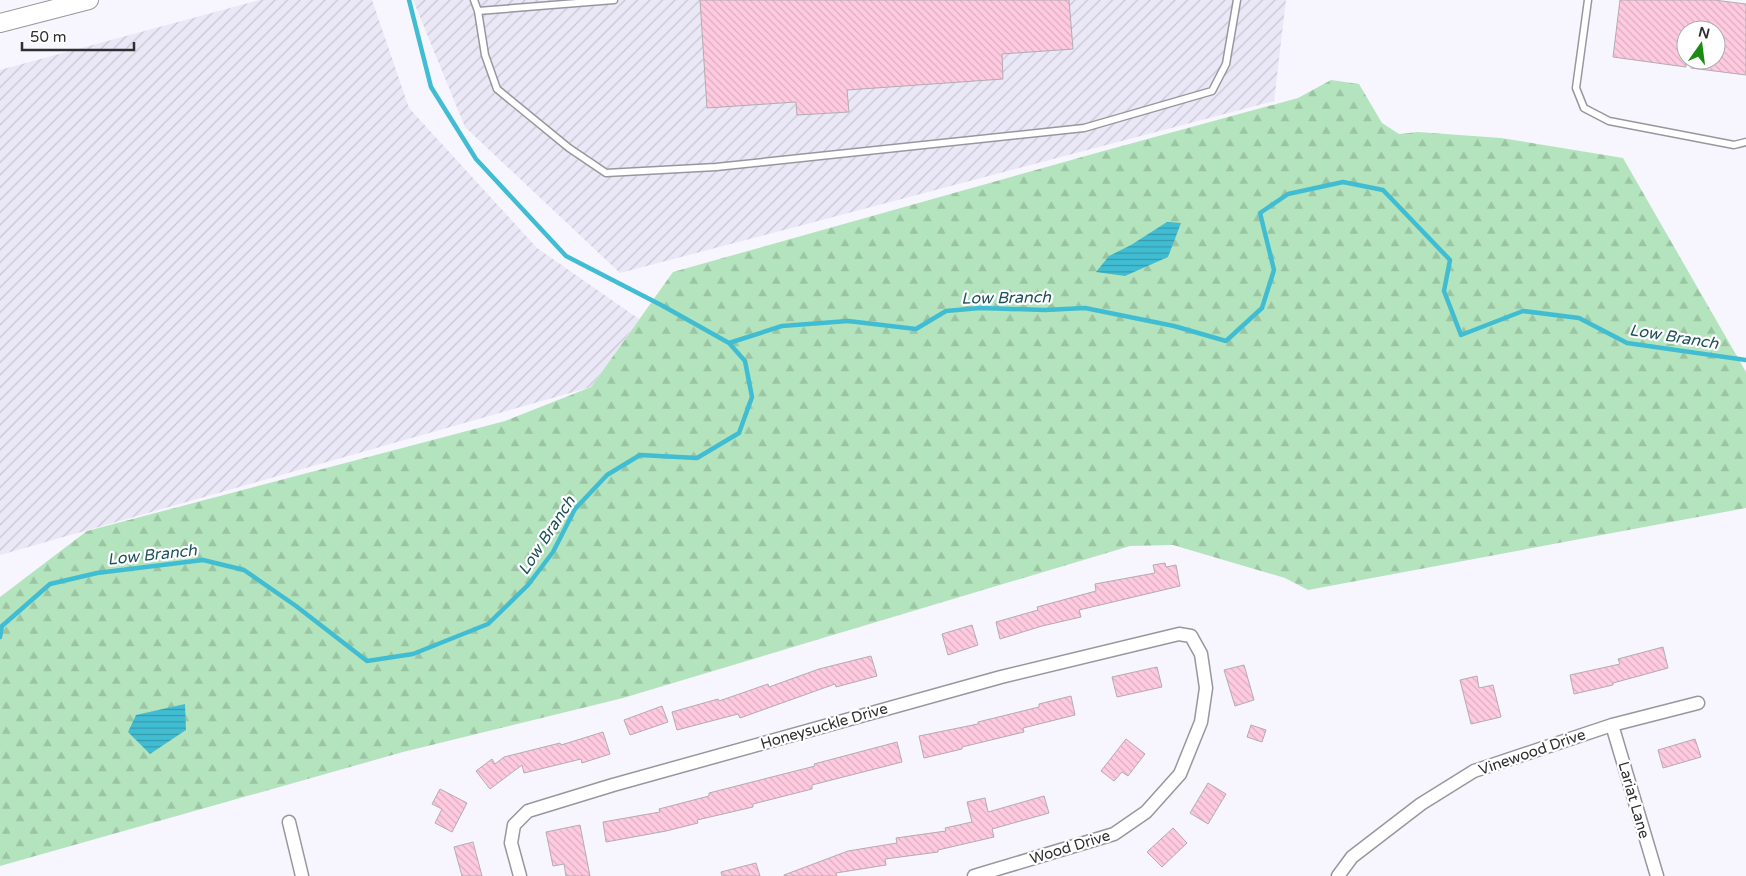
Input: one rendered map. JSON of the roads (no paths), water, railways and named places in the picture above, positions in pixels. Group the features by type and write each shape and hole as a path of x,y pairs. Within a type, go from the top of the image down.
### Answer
{"main road":[{"path":"0,24 89,0"}],"street":[{"name":"Honeysuckle Drive","path":"520,876 511,843 514,825 528,811 596,789 1001,676 1179,634 1191,636"},
{"name":"Wood Drive","path":"974,876 1114,834 1146,812 1180,774 1200,722 1206,688 1201,654 1191,636"},
{"name":"Vinewood Drive","path":"1338,876 1352,857 1421,804 1474,771 1612,725 1698,703"},
{"name":"Lariat Lane","path":"1612,725 1656,876"},
{"path":"289,822 302,876"}],"lane":[{"path":"474,0 478,11 485,55 497,88 569,148 606,173 716,167 1084,128 1212,91 1226,64 1237,0"},
{"path":"478,11 583,1 614,0"},
{"path":"1588,0 1576,88 1584,108 1609,121 1734,145 1746,142"}],"water":[{"path":"1167,222 1181,223 1168,257 1125,276 1096,272 1109,256 1131,245"},
{"path":"185,704 186,730 150,754 128,732 136,715"}],"waterway":[{"path":"409,0 431,87 476,159 566,256 663,306 729,343"},
{"name":"Low Branch","path":"0,637 2,626 50,584 97,573 203,560 244,570 296,606 367,661 413,654 488,624 528,585 553,552 575,509 607,475 640,455 697,458 739,433 752,397 745,361 729,343 782,326 848,321 916,329 946,311 980,308 1045,310 1085,308 1174,326 1226,341 1262,308 1274,270 1260,213 1288,194 1343,182 1383,190 1450,260 1444,291 1461,335 1523,311 1579,318 1627,343 1746,360"}]}
